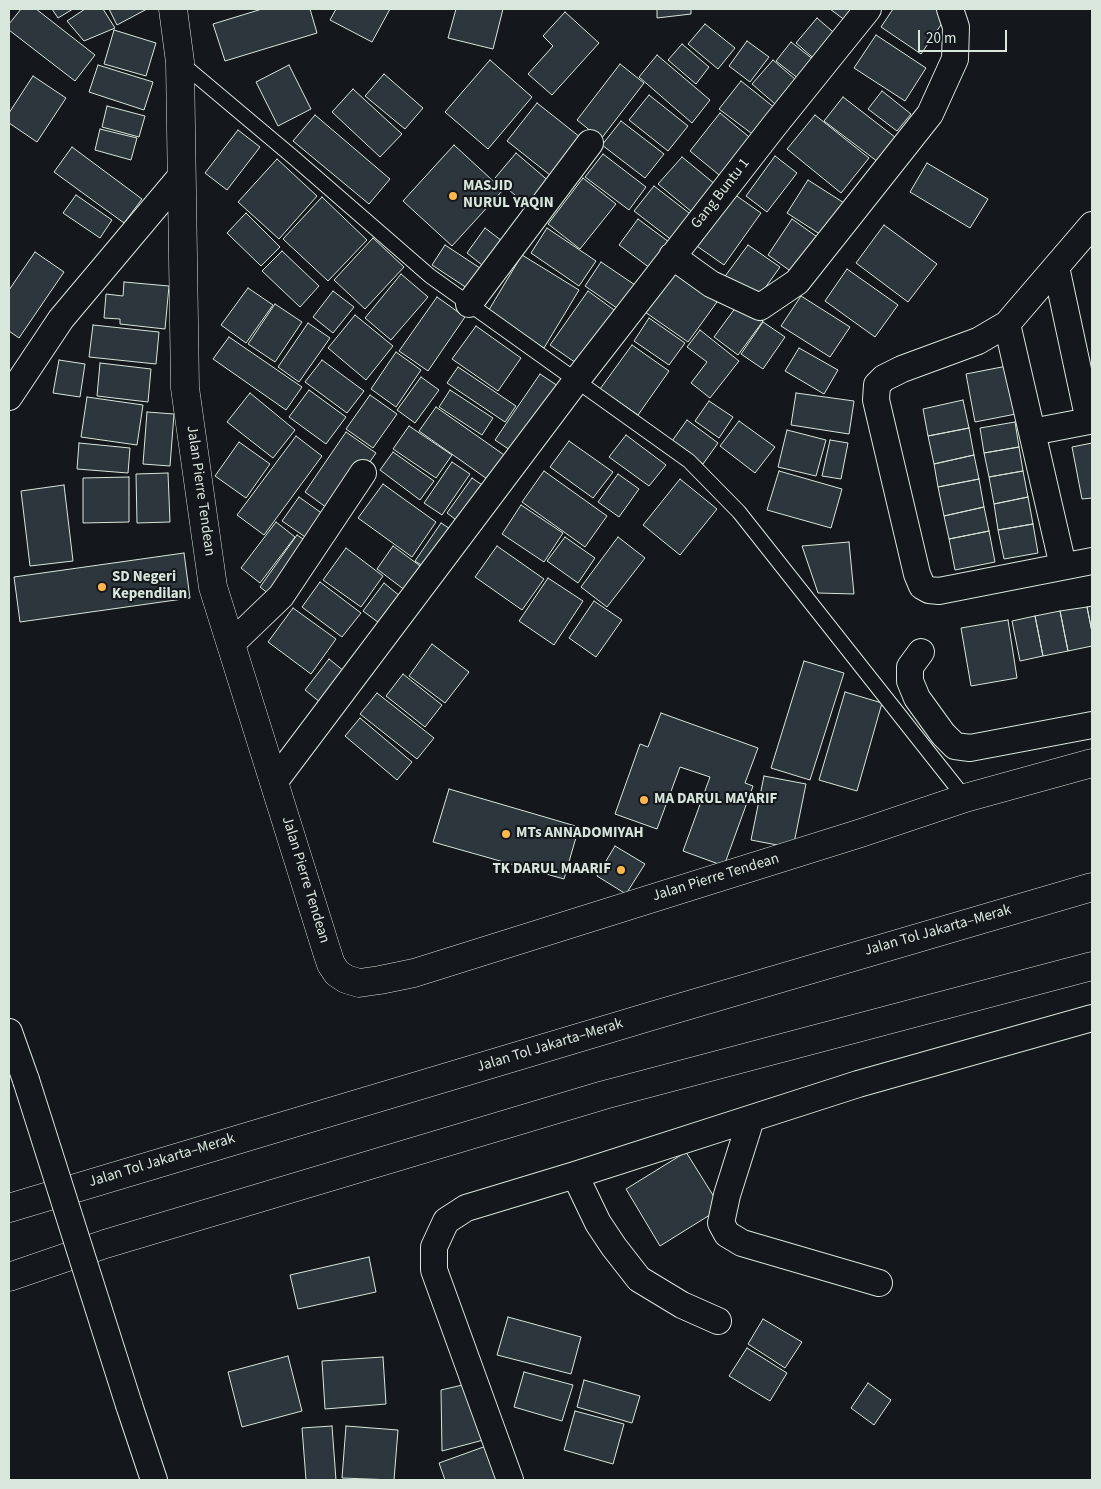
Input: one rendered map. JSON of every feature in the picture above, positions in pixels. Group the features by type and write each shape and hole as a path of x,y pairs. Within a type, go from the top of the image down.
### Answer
{"main road":[{"name":"Jalan Pierre Tendean","path":"173,9 180,62 185,388 213,587 332,964 337,973 346,979 358,983 423,970 861,833 964,798 1092,763"},
{"name":"Jalan Tol Jakarta–Merak","path":"9,1208 664,1012 1092,887"},
{"path":"9,1278 105,1244 604,1095 1092,966"}],"street":[{"name":"Gang Buntu 1","path":"275,781 672,256 868,9"},
{"path":"672,256 711,284 760,307 798,282 930,114 955,59 956,28 950,9"},
{"path":"469,304 590,143"},
{"path":"12,386 61,319 182,174"},
{"path":"1092,225 1007,324 978,341 902,369 884,378 877,385 876,400 917,574 922,586 929,590 939,591 1092,561"},
{"path":"1032,432 1091,421 1056,267"},
{"path":"1007,324 1063,566"},
{"path":"231,644 282,596 364,473"},
{"path":"920,652 910,667 910,681 917,698 943,734 955,746 970,748 1092,725"},
{"path":"510,1480 434,1270 434,1247 446,1222 466,1208 575,1176 858,1084 1092,1018"},
{"path":"9,1032 154,1480"},
{"path":"751,1119 727,1195 721,1223 726,1234 742,1243 879,1283"},
{"path":"575,1176 598,1224 639,1279 682,1306 718,1321"}],"lane":[{"path":"180,62 430,276 688,461 739,512 964,798"}],"building":[{"path":"21,9 36,9 95,55 75,81 9,30 9,24"},
{"path":"52,9 73,9 58,18"},
{"path":"85,9 103,9 115,28 84,41 67,21"},
{"path":"109,9 147,9 117,25"},
{"path":"262,9 310,9 317,33 225,61 213,24"},
{"path":"336,9 390,9 372,42 330,20"},
{"path":"456,9 503,9 493,49 448,38"},
{"path":"657,9 691,9 691,14 657,18"},
{"path":"830,9 861,9 850,24"},
{"path":"893,9 937,9 947,16 921,54 881,27"},
{"path":"565,12 599,43 552,95 528,74 553,46 543,36"},
{"path":"817,18 839,37 818,62 796,43"},
{"path":"705,24 735,48 718,69 688,44"},
{"path":"114,30 156,43 146,76 104,64"},
{"path":"876,35 926,68 905,101 854,68"},
{"path":"747,41 769,57 750,82 729,66"},
{"path":"791,42 819,64 804,83 776,61"},
{"path":"682,44 709,67 696,84 668,60"},
{"path":"657,55 710,100 692,123 639,77"},
{"path":"490,60 532,97 488,149 445,112"},
{"path":"773,60 803,86 782,110 752,84"},
{"path":"620,64 644,83 601,139 577,120"},
{"path":"98,65 153,82 144,110 89,92"},
{"path":"289,65 311,109 278,126 256,82"},
{"path":"384,74 423,108 405,129 365,96"},
{"path":"33,76 66,98 37,142 9,123 9,113"},
{"path":"741,81 780,112 759,139 719,109"},
{"path":"353,89 402,134 380,157 332,112"},
{"path":"882,91 911,114 897,131 868,109"},
{"path":"649,95 688,126 668,151 629,120"},
{"path":"843,97 900,141 882,165 824,121"},
{"path":"537,103 585,141 555,179 507,141"},
{"path":"107,106 145,116 139,137 102,127"},
{"path":"720,113 754,141 724,179 690,151"},
{"path":"315,115 390,179 369,204 293,141"},
{"path":"815,115 869,158 841,193 787,149"},
{"path":"621,121 664,154 645,178 602,145"},
{"path":"100,129 137,138 131,160 95,150"},
{"path":"238,130 260,147 227,190 205,173"},
{"name":"MASJID NURUL YAQIN","path":"454,145 503,190 452,246 403,201"},
{"path":"72,147 142,199 124,223 54,172"},
{"path":"516,153 551,183 530,208 495,178"},
{"path":"603,154 646,187 629,210 585,177"},
{"path":"775,156 797,173 767,212 746,196"},
{"path":"682,157 721,189 698,217 658,184"},
{"path":"277,159 317,196 279,239 238,202"},
{"path":"927,163 988,199 970,228 910,192"},
{"path":"583,178 616,204 580,249 548,224"},
{"path":"808,180 852,208 829,240 787,213"},
{"path":"654,186 693,216 673,241 634,211"},
{"path":"731,192 761,213 724,265 694,244"},
{"path":"76,195 112,220 100,238 63,213"},
{"path":"322,197 367,240 328,281 283,239"},
{"path":"246,213 280,247 261,266 227,233"},
{"path":"638,219 673,245 654,271 619,245"},
{"path":"792,219 820,239 796,275 768,255"},
{"path":"884,225 937,264 908,302 856,263"},
{"path":"485,228 506,244 487,269 467,253"},
{"path":"547,228 596,261 579,286 531,253"},
{"path":"373,238 404,267 365,309 334,280"},
{"path":"445,245 483,270 470,290 432,265"},
{"path":"748,245 780,267 755,302 723,279"},
{"path":"282,251 319,286 300,307 262,271"},
{"path":"35,252 64,272 19,338 9,331 9,290"},
{"path":"522,255 579,290 544,348 487,313"},
{"path":"601,262 641,289 624,313 585,286"},
{"path":"847,269 898,305 875,337 825,301"},
{"path":"673,271 717,302 688,342 645,312"},
{"path":"401,274 428,297 391,340 365,318"},
{"path":"124,282 169,286 165,329 120,324 120,319 104,318 106,294 123,296"},
{"path":"248,288 273,305 246,343 221,325"},
{"path":"333,291 354,307 333,333 313,317"},
{"path":"588,291 617,312 579,365 550,345"},
{"path":"801,296 850,327 830,357 781,326"},
{"path":"437,297 465,317 428,371 399,351"},
{"path":"739,303 763,321 738,355 714,337"},
{"path":"275,304 302,322 275,362 248,344"},
{"path":"355,315 393,346 366,380 328,348"},
{"path":"649,318 685,343 669,365 634,341"},
{"path":"763,322 785,337 763,369 741,354"},
{"path":"308,323 330,338 299,382 278,367"},
{"path":"93,325 159,332 156,364 89,357"},
{"path":"476,326 521,358 498,391 452,359"},
{"path":"700,330 739,361 710,398 691,383 707,362 687,347"},
{"path":"229,337 302,387 286,410 213,359"},
{"path":"632,345 669,371 638,415 600,389"},
{"path":"799,348 838,370 824,394 785,371"},
{"path":"396,352 421,370 396,407 371,389"},
{"path":"59,360 85,364 80,397 53,393"},
{"path":"322,360 364,391 347,413 305,382"},
{"path":"100,363 151,369 148,402 97,396"},
{"path":"1012,365 1021,413 975,422 966,374"},
{"path":"458,367 516,406 505,422 447,383"},
{"path":"540,374 561,388 516,454 495,440"},
{"path":"421,377 439,390 415,423 397,410"},
{"path":"309,390 346,417 326,444 289,417"},
{"path":"450,390 493,418 482,435 439,407"},
{"path":"250,393 295,430 273,458 227,422"},
{"path":"796,393 854,401 849,434 791,425"},
{"path":"370,395 397,414 373,448 346,429"},
{"path":"87,397 143,405 137,445 81,437"},
{"path":"963,400 969,428 928,436 923,409"},
{"path":"709,401 733,417 719,438 695,421"},
{"path":"436,407 507,457 490,481 419,431"},
{"path":"147,412 174,414 170,466 143,464"},
{"path":"687,420 718,443 703,464 672,441"},
{"path":"739,421 775,447 755,473 720,446"},
{"path":"1015,422 1019,447 984,453 980,428"},
{"path":"409,426 452,455 436,478 393,449"},
{"path":"969,428 974,455 934,464 928,436"},
{"path":"787,430 826,440 816,476 778,467"},
{"path":"346,432 376,453 334,513 305,492"},
{"path":"626,435 666,465 649,486 609,457"},
{"path":"296,436 322,456 264,535 237,515"},
{"path":"830,440 848,443 841,479 822,476"},
{"path":"569,441 613,472 593,498 550,467"},
{"path":"239,442 270,464 246,498 215,476"},
{"path":"79,443 130,448 128,473 77,469"},
{"path":"1092,443 1092,498 1082,499 1072,447"},
{"path":"1019,447 1023,471 989,477 984,453"},
{"path":"393,452 434,481 420,500 380,470"},
{"path":"974,455 979,479 938,487 934,464"},
{"path":"452,462 470,474 442,515 424,503"},
{"path":"544,471 607,516 585,547 522,502"},
{"path":"779,471 842,489 831,528 767,510"},
{"path":"1023,471 1028,497 994,504 989,477"},
{"path":"168,473 170,522 137,523 136,474"},
{"path":"618,474 639,489 619,517 598,502"},
{"path":"129,477 129,522 83,523 83,478"},
{"path":"472,478 488,489 463,525 447,513"},
{"path":"680,479 717,509 680,555 643,525"},
{"path":"979,479 984,507 944,516 938,487"},
{"path":"383,484 436,522 412,557 358,518"},
{"name":"SD Negeri Kependilan","path":"64,485 73,561 30,566 21,491"},
{"path":"299,497 330,519 314,543 282,521"},
{"path":"1028,497 1033,524 998,530 994,504"},
{"path":"521,505 563,533 544,562 502,534"},
{"path":"984,507 989,531 949,539 944,516"},
{"path":"276,522 295,537 260,583 241,568"},
{"path":"441,523 455,532 429,570 415,561"},
{"path":"1033,524 1038,553 1004,559 998,530"},
{"path":"989,531 995,562 955,570 949,539"},
{"path":"297,535 311,544 273,597 260,587"},
{"path":"565,537 595,558 578,583 547,561"},
{"path":"618,537 645,558 607,607 581,587"},
{"path":"849,542 854,594 818,593 802,546"},
{"path":"393,546 427,571 410,594 377,569"},
{"path":"497,546 544,579 522,610 475,577"},
{"path":"346,548 383,576 361,607 323,580"},
{"name":"SD Negeri Kependilan","path":"184,553 190,598 20,622 14,577"},
{"path":"548,578 583,601 554,645 519,621"},
{"path":"320,582 361,613 342,637 302,607"},
{"path":"384,583 406,601 386,628 363,611"},
{"path":"594,601 622,620 596,657 569,638"},
{"path":"1092,606 1092,632 1087,607"},
{"path":"1087,607 1092,632 1092,646 1068,651 1060,611"},
{"path":"293,608 336,639 311,674 268,642"},
{"path":"1060,611 1068,651 1043,656 1035,616"},
{"path":"1035,616 1043,656 1020,661 1012,621"},
{"path":"1008,620 1017,678 971,686 961,628"},
{"path":"432,644 469,672 445,703 409,676"},
{"path":"329,659 350,676 326,707 305,690"},
{"path":"804,661 844,673 810,780 771,768"},
{"path":"403,674 442,705 425,727 386,696"},
{"path":"845,692 882,703 857,791 819,780"},
{"path":"377,693 434,738 417,759 360,714"},
{"name":"MA DARUL MA'ARIF","path":"661,713 758,748 745,783 753,786 724,866 683,851 710,777 680,767 657,829 615,814 640,744 648,747"},
{"path":"360,718 412,762 397,780 345,736"},
{"path":"764,776 806,784 793,848 751,840"},
{"name":"MTs ANNADOMIYAH","path":"449,789 579,827 564,879 433,842"},
{"name":"TK DARUL MAARIF","path":"615,846 645,864 626,894 597,876"},
{"path":"686,1152 721,1208 660,1246 626,1189"},
{"path":"369,1257 376,1292 298,1309 290,1275"},
{"path":"508,1317 581,1337 571,1374 497,1355"},
{"path":"763,1319 802,1342 785,1368 748,1344"},
{"path":"747,1348 787,1373 770,1401 729,1376"},
{"path":"288,1356 302,1411 242,1427 228,1372"},
{"path":"383,1357 386,1404 325,1409 322,1361"},
{"path":"524,1372 573,1385 562,1421 514,1407"},
{"path":"584,1380 640,1396 632,1423 577,1407"},
{"path":"868,1383 891,1400 874,1425 851,1408"},
{"path":"467,1384 487,1439 442,1451 441,1390"},
{"path":"575,1411 624,1424 613,1464 564,1450"},
{"path":"332,1426 336,1480 306,1480 302,1428"},
{"path":"346,1426 398,1430 394,1480 342,1478"},
{"path":"489,1445 501,1480 445,1480 439,1463"}],"place":[{"name":"MASJID NURUL YAQIN","path":"453,196"},
{"name":"SD Negeri Kependilan","path":"102,587"},
{"name":"MA DARUL MA'ARIF","path":"644,800"},
{"name":"MTs ANNADOMIYAH","path":"506,834"},
{"name":"TK DARUL MAARIF","path":"621,870"}]}
